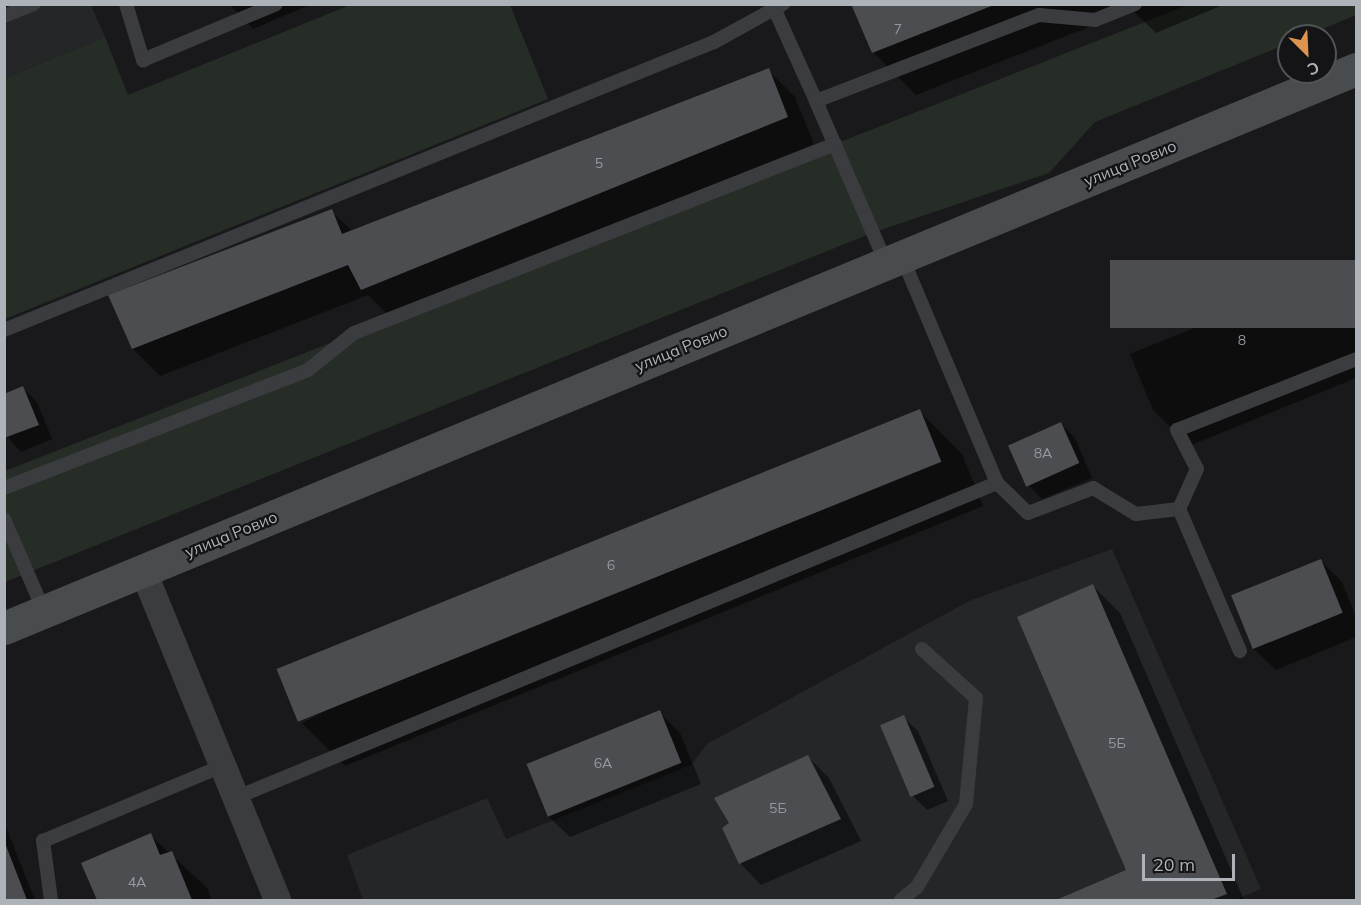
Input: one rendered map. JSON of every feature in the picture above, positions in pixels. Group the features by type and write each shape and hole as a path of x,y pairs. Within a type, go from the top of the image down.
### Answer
{"main road":[{"name":"улица Ровио","path":"4,628 1356,69"}],"street":[{"path":"143,571 277,900"}],"lane":[{"path":"4,16 34,4"},
{"path":"126,4 143,60 276,4"},
{"path":"816,101 1039,15 1095,20 1135,4"},
{"path":"4,330 714,42 778,6 835,144 894,260 997,483 1028,513 1093,488 1136,514 1179,509"},
{"path":"4,488 308,370 354,333 835,144"},
{"path":"1240,651 1179,509 1197,469 1177,430 1356,359"},
{"path":"235,798 997,483"},
{"path":"4,519 44,611"},
{"path":"901,900 917,887 966,804 976,698 922,650"},
{"path":"51,900 43,842 222,766"}],"shaded area":[{"path":"5,5 91,5 105,37 5,78"},
{"path":"350,5 510,5 548,99 5,319 5,78 105,37 128,95"},
{"path":"1188,5 1356,5 1356,15 1335,24 1277,24 1277,48 1095,122 1049,173 872,233 5,582 5,471"},
{"path":"1112,549 1261,889 1234,900 363,900 347,855 487,798 506,839 691,765 707,744 969,601"}],"building":[{"path":"851,4 994,4 994,5 872,53"},
{"path":"769,68 788,117 361,290 348,265 132,349 108,295 332,209 342,234"},
{"path":"1110,260 1356,260 1356,328 1110,328"},
{"path":"23,386 39,425 4,438 4,394"},
{"path":"920,409 941,462 298,722 277,669"},
{"path":"1061,422 1079,463 1026,487 1008,446"},
{"path":"1321,559 1343,613 1253,649 1231,595"},
{"path":"1093,584 1227,894 1211,900 1056,900 1126,870 1017,617"},
{"path":"660,710 681,763 548,817 526,764"},
{"path":"904,715 934,787 911,797 880,725"},
{"path":"808,755 841,819 739,864 722,828 729,823 714,798"},
{"path":"151,833 160,855 172,851 192,900 97,900 81,863"},
{"path":"5,843 27,900 4,900"}]}
